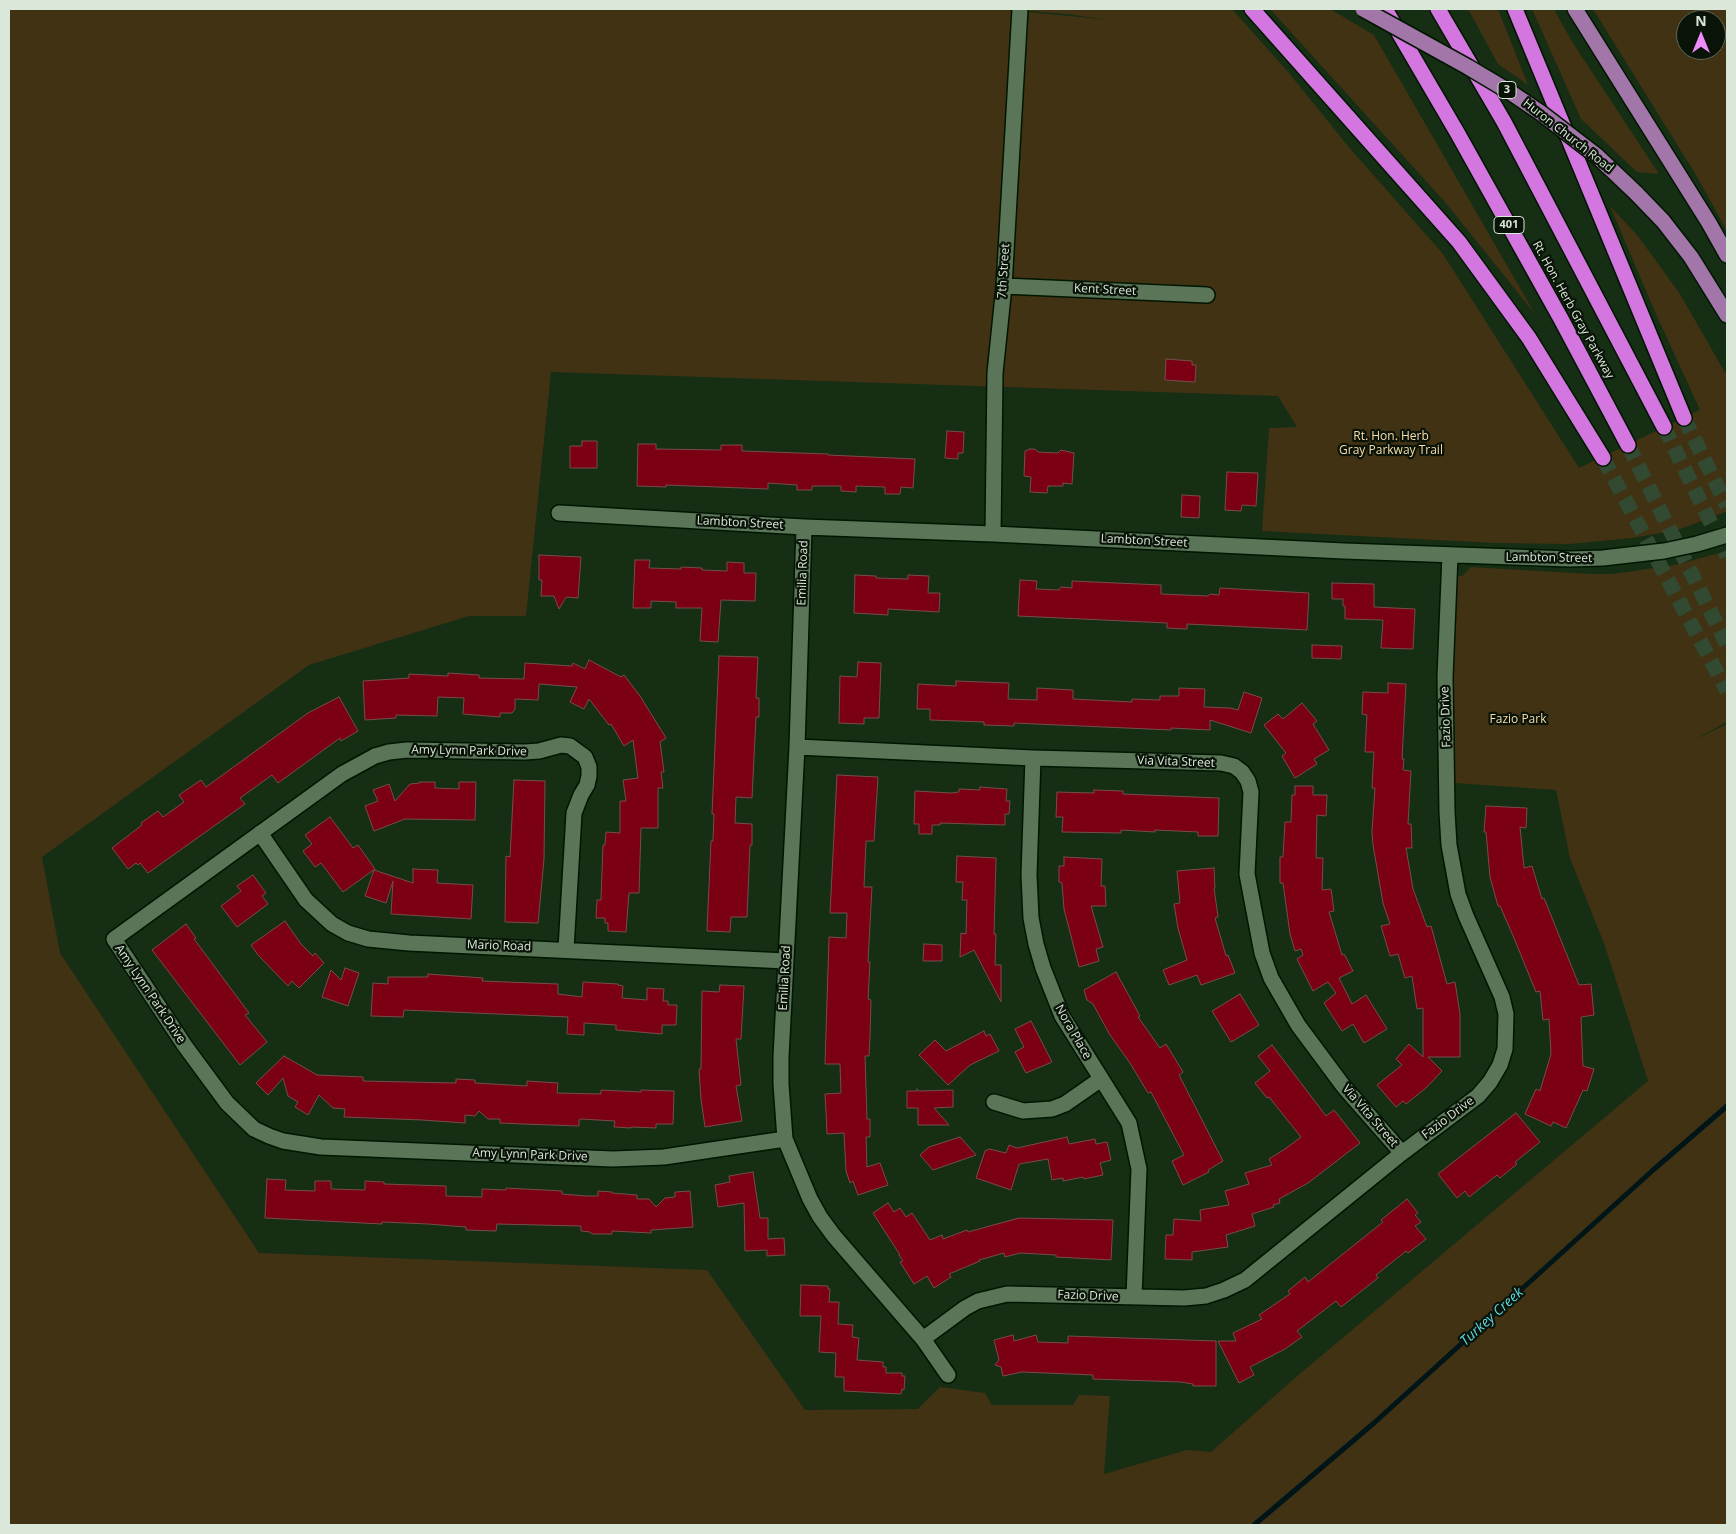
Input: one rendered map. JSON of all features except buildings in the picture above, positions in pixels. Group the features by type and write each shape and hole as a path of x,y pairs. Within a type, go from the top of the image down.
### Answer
{"highway":[{"path":"1252,9 1459,242 1529,338 1603,458"},
{"name":"Rt. Hon. Herb Gray Parkway","path":"1384,9 1458,134 1562,319 1628,445"},
{"name":"Rt. Hon. Herb Gray Parkway","path":"1438,9 1504,122 1664,428"},
{"path":"1515,9 1684,418"}],"main road":[{"name":"Huron Church Road","path":"1363,9 1518,97 1597,156 1663,221 1691,257 1727,315"},
{"path":"1575,9 1700,208 1727,255"}],"street":[{"name":"7th Street","path":"993,534 995,373 1004,286 1020,9"},
{"name":"Kent Street","path":"1004,286 1207,295"},
{"name":"Lambton Street","path":"559,513 804,527 1570,559 1603,558 1664,551 1727,535"},
{"name":"Emilia Road","path":"804,527 797,747 781,1084 785,1139 810,1199 834,1236 923,1339 948,1375"},
{"name":"Fazio Drive","path":"923,1339 965,1308 978,1301 1007,1294 1184,1298 1206,1296 1224,1290 1245,1280 1402,1153 1478,1096 1493,1076 1500,1065 1505,1049 1506,1014 1502,996 1458,894 1449,845 1444,677 1450,555"},
{"name":"Amy Lynn Park Drive","path":"566,949 574,813 589,776 589,767 585,757 570,746 561,745 539,751 525,752 427,750 389,752 375,756 342,774 114,939 227,1103 254,1129 283,1141 321,1147 613,1158 664,1157 785,1139"},
{"name":"Via Vita Street","path":"797,747 1033,758 1221,763 1234,766 1242,772 1248,781 1251,792 1247,874 1262,953 1271,978 1303,1033 1344,1087 1402,1153"},
{"name":"Nora Place","path":"1033,758 1029,875 1036,944 1043,968 1062,1016 1129,1123 1139,1169 1134,1297"},
{"name":"Mario Road","path":"260,833 306,900 332,924 348,933 368,939 786,961"},
{"path":"994,1102 1023,1111 1052,1109 1065,1104 1101,1079"}],"green space":[{"path":"9,9 997,9 1110,20 1006,9 1232,9 1289,73 1348,146 1443,254 1579,468 1700,410 1655,312 1610,206 1638,236 1680,294 1727,376 1727,511 1720,514 1678,530 1632,538 1570,544 1495,543 1262,531 1269,428 1297,427 1278,396 551,372 526,616 469,616 309,665 42,857 60,953 259,1253 707,1270 805,1410 918,1409 940,1387 985,1393 992,1405 1073,1405 1079,1395 1110,1396 1104,1474 1187,1450 1211,1452 1295,1378 1648,1081 1605,946 1570,858 1556,790 1455,783 1449,576 1462,576 1471,567 1613,574 1675,565 1727,551 1727,722 1690,742 1727,724 1727,1525 9,1525"},
{"path":"1270,9 1330,9 1374,35 1535,314 1445,202"},
{"path":"1468,9 1498,9 1528,85 1498,64"},
{"path":"1532,9 1554,9 1571,40 1659,174 1637,172 1581,119"},
{"path":"1593,9 1727,9 1727,231 1696,175"}],"waterway":[{"name":"Turkey Creek","path":"1254,1525 1374,1423 1652,1171 1727,1106"}],"tunnel":[{"path":"1684,418 1727,506"},
{"path":"1664,427 1727,556"},
{"path":"1628,445 1727,645"},
{"path":"1603,458 1727,691"}],"park label":[{"name":"Rt. Hon. Herb Gray Parkway Trail","path":"1391,444"},
{"name":"Fazio Park","path":"1518,720"}]}
